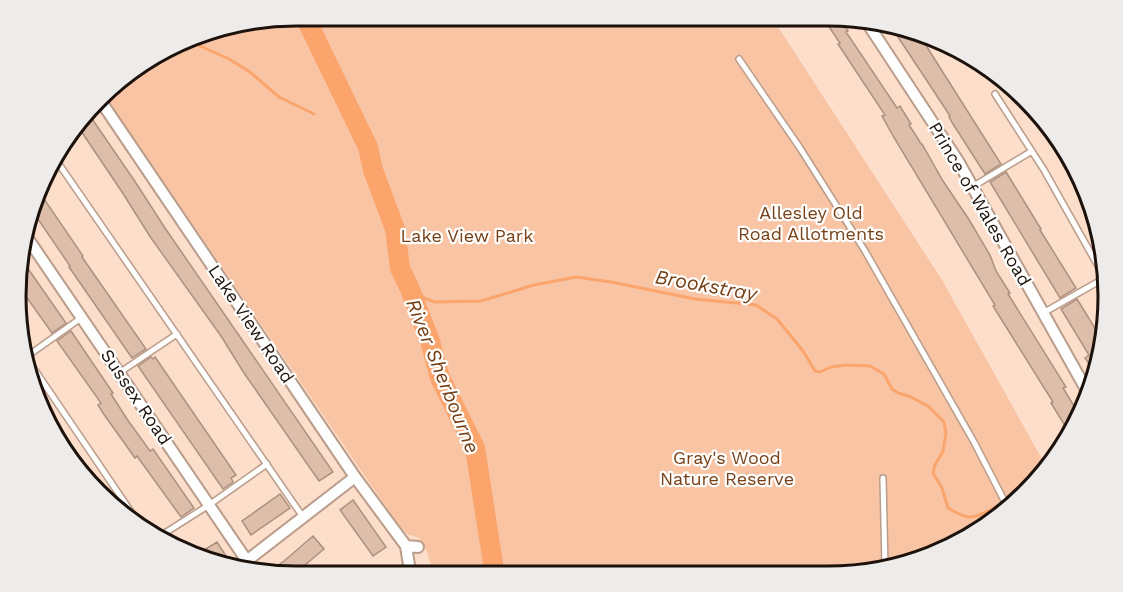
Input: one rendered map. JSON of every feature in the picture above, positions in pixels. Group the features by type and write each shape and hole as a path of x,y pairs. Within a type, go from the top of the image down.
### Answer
{"street":[{"name":"Prince of Wales Road","path":"872,30 958,161 1083,384"},
{"name":"Lake View Road","path":"104,106 355,477 412,546 409,565"},
{"name":"Sussex Road","path":"31,243 209,505 242,561"},
{"path":"247,562 355,477"}],"lane":[{"path":"739,59 800,148 865,251 974,442 1004,500"},
{"path":"995,94 1044,170 1095,260"},
{"path":"972,187 1032,151"},
{"path":"60,165 303,517"},
{"path":"1043,313 1097,282"},
{"path":"32,352 82,318"},
{"path":"119,373 177,334"},
{"path":"39,379 129,509"},
{"path":"166,533 267,464"},
{"path":"883,478 885,560"}],"green space":[{"name":"Lake View Park","path":"278,26 777,26 942,280 1043,460 992,511 947,539 897,557 845,566 431,566 419,538 407,534 397,523 109,102 131,81 176,53 226,35"}],"building":[{"path":"828,26 845,26 848,31 846,32 897,108 900,106 911,124 909,125 990,255 996,271 1010,293 1008,294 1066,387 1063,388 1074,406 1065,425 1051,403 1053,402 993,306 995,305 893,136 882,116 885,115 838,44 840,43"},
{"path":"897,35 925,44 1001,164 985,174"},
{"path":"92,119 333,472 319,481 221,336 151,238 81,131"},
{"path":"1006,172 1076,288 1060,298 990,182"},
{"path":"44,198 146,349 132,358 37,218"},
{"path":"27,267 66,323 52,333 26,296"},
{"path":"1077,299 1095,329 1089,363 1085,358 1089,355 1061,309"},
{"path":"71,331 113,393 111,394 127,419 150,451 153,449 194,508 181,517 103,413 98,405 101,403 57,341"},
{"path":"151,357 153,359 155,357 236,475 231,478 233,482 223,489 138,366"},
{"path":"280,494 290,508 251,535 242,521"},
{"path":"353,500 386,547 373,556 340,510"},
{"path":"313,536 324,549 304,566 277,566"},
{"path":"217,542 226,556 225,557 204,550"}],"waterway":[{"name":"Brookstray","path":"309,26 368,147 373,170 395,229 400,268 430,341 440,378 475,448 493,566"},
{"name":"River Sherbourne","path":"197,44 229,59 250,72 279,97 314,114"},
{"name":"Brookstray","path":"409,287 426,299 435,302 481,301 534,285 576,277 695,299 756,305 777,319 803,351 815,371 820,372 831,367 845,365 870,366 884,374 892,389 928,406 944,422 946,433 943,451 933,473 942,488 948,508 963,516 973,517 997,507"}],"park label":[{"name":"Allesley Old Road Allotments","path":"811,223"},
{"name":"Gray's Wood Nature Reserve","path":"727,468"}]}
